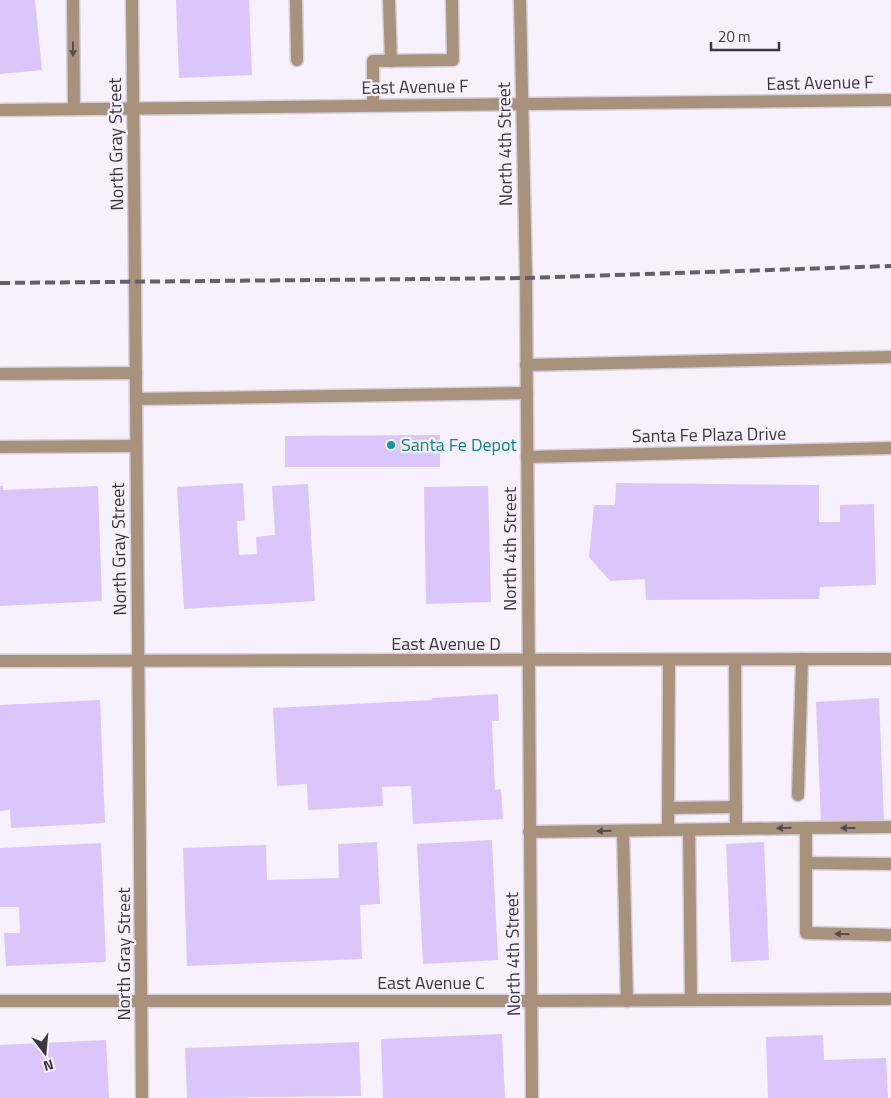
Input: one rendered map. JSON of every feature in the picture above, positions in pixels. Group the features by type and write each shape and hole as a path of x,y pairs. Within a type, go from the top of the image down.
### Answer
{"street":[{"path":"73,0 74,109"},
{"name":"North Gray Street","path":"132,0 137,283 135,446 139,660 142,1098"},
{"path":"296,0 297,60"},
{"path":"390,0 391,61"},
{"path":"373,105 373,61 453,60 452,0"},
{"name":"North 4th Street","path":"520,0 527,393 527,661 532,1098"},
{"name":"East Avenue F","path":"0,110 891,100"},
{"path":"526,365 891,357"},
{"path":"0,374 136,373"},
{"path":"136,399 527,393"},
{"path":"0,447 135,446"},
{"name":"Santa Fe Plaza Drive","path":"527,456 891,448"},
{"name":"East Avenue D","path":"0,661 891,659"},
{"path":"668,830 669,660"},
{"path":"735,660 736,829"},
{"path":"798,796 802,660"},
{"path":"669,808 736,807"},
{"path":"806,828 806,932 891,935"},
{"path":"529,832 891,828"},
{"path":"689,830 691,1000"},
{"path":"623,831 627,1001"},
{"path":"806,863 891,864"},
{"name":"East Avenue C","path":"0,1001 891,999"}],"building":[{"path":"0,0 35,0 42,70 0,74"},
{"path":"176,0 249,0 252,75 179,78"},
{"path":"440,435 440,467 285,467 285,436"},
{"path":"243,483 245,520 237,521 239,555 257,554 256,537 275,535 272,486 308,484 315,601 184,609 177,487"},
{"path":"616,483 819,485 819,522 840,522 840,505 874,504 876,585 820,587 819,599 646,600 645,579 610,581 589,557 594,505 615,505"},
{"path":"0,486 3,486 3,490 98,486 102,601 0,606"},
{"path":"488,486 491,602 426,604 424,487"},
{"path":"498,694 499,721 492,721 495,790 501,789 503,819 413,824 411,786 382,787 383,806 308,810 307,784 277,786 273,708 432,700 432,698"},
{"path":"879,698 884,821 821,824 816,702"},
{"path":"100,700 105,823 11,828 10,810 0,811 0,705"},
{"path":"492,840 498,960 423,964 417,844"},
{"path":"377,842 380,904 360,905 362,959 187,966 183,848 266,845 267,880 339,878 338,844"},
{"path":"764,842 769,960 731,962 726,844"},
{"path":"101,843 106,962 6,966 4,933 20,933 19,907 0,907 0,848"},
{"path":"502,1034 505,1098 383,1098 381,1039"},
{"path":"823,1035 824,1060 886,1058 888,1098 768,1098 766,1037"},
{"path":"106,1040 109,1098 0,1098 0,1045"},
{"path":"359,1042 361,1096 187,1098 185,1048"}],"railway":[{"path":"0,283 526,278 891,266"}],"place":[{"name":"Santa Fe Depot","path":"391,445"}]}
